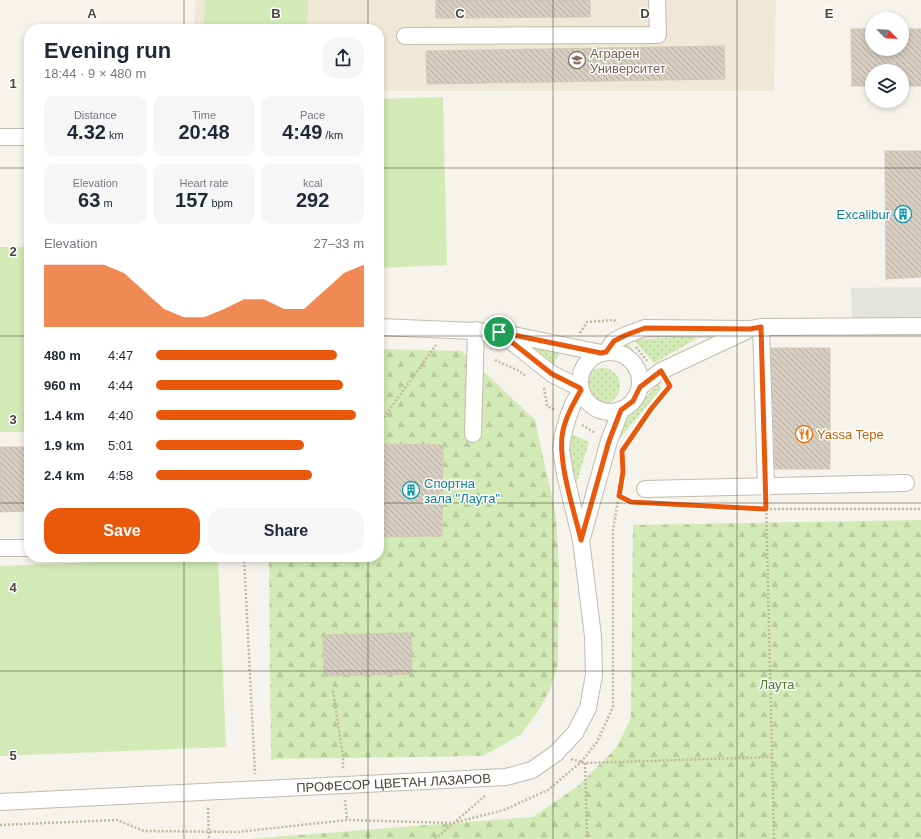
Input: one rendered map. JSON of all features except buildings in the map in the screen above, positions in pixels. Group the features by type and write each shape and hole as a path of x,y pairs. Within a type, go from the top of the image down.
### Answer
{"street":[{"path":"405,36 658,35 657,0"},
{"path":"0,137 24,137"},
{"path":"603,353 614,341 645,328 921,326"},
{"path":"384,328 448,329 499,332 603,353"},
{"path":"640,387 640,378 632,361 624,355 615,352 603,353 593,357 586,363 580,379 580,389 584,398 589,404 604,412 621,410 633,401 640,387 661,371 755,328"},
{"path":"755,328 766,487"},
{"path":"473,434 476,330"},
{"path":"499,332 552,374 580,389"},
{"name":"ПРОФЕСОР ЦВЕТАН ЛАЗАРОВ","path":"0,802 207,793 506,777 532,770 555,754 575,733 588,708 594,676 592,636 581,540 565,474 561,449 562,435 580,389"},
{"name":"ПРОФЕСОР ЦВЕТАН ЛАЗАРОВ","path":"581,540 609,441 621,410"},
{"path":"642,496 766,487 906,483"},
{"path":"0,548 24,548"}],"path":[{"path":"571,346 587,322 614,320 651,366 661,371 670,386 651,409 622,451"},
{"path":"384,417 448,329"},
{"path":"0,825 117,820 144,831 238,832 346,820 454,823 504,810 548,790 581,762 597,742 613,707 613,530 623,472 622,455"},
{"path":"766,487 774,839"},
{"path":"619,496 631,502 642,496"},
{"path":"695,505 766,509 921,509"},
{"path":"244,562 256,790"},
{"path":"333,691 343,756 343,786 346,820"},
{"path":"587,839 585,764 772,757"},
{"path":"435,839 506,777"},
{"path":"207,793 209,839"}],"shaded area":[{"name":"Аграрен Университет","path":"195,0 776,0 774,91 384,91 384,24 194,24"},
{"path":"921,287 921,317 852,319 851,288"}],"green space":[{"path":"205,0 308,0 307,24 204,24"},
{"path":"443,97 447,265 384,268 384,99"},
{"path":"0,247 24,247 24,432 0,432"},
{"path":"692,336 696,339 654,363 634,340"},
{"path":"627,342 647,369 642,373 633,359 619,348"},
{"path":"531,344 561,351 551,368 529,347"},
{"path":"384,349 462,351 535,420 556,516 559,568 558,664 550,690 537,713 520,735 483,756 271,759 269,562 384,562"},
{"path":"606,368 615,373 619,379 619,393 615,399 606,404 598,404 589,399 585,393 584,382 589,373 595,369"},
{"path":"659,384 661,389 620,438 613,438 637,405"},
{"path":"568,432 589,442 576,485 572,484"},
{"name":"Лаута","path":"921,520 921,839 246,839 533,817 578,786 617,747 631,717 633,525"},
{"path":"97,562 218,562 226,747 0,756 0,566"}],"place":[{"name":"Аграрен Университет","path":"577,60"},
{"name":"Excalibur","path":"903,214"},
{"name":"Yassa Tepe","path":"804,434"},
{"name":"Спортна зала \"Лаута\"","path":"411,490"}],"route":[{"path":"761,327 766,509 631,502 619,496 623,472 622,451 651,409 670,386 661,371 640,387 633,401 628,407 621,410 609,441 581,540 565,474 561,449 562,435 568,417 581,390 580,388 552,374 499,332 601,353 606,352 614,341 645,328 750,329 761,327"}]}
